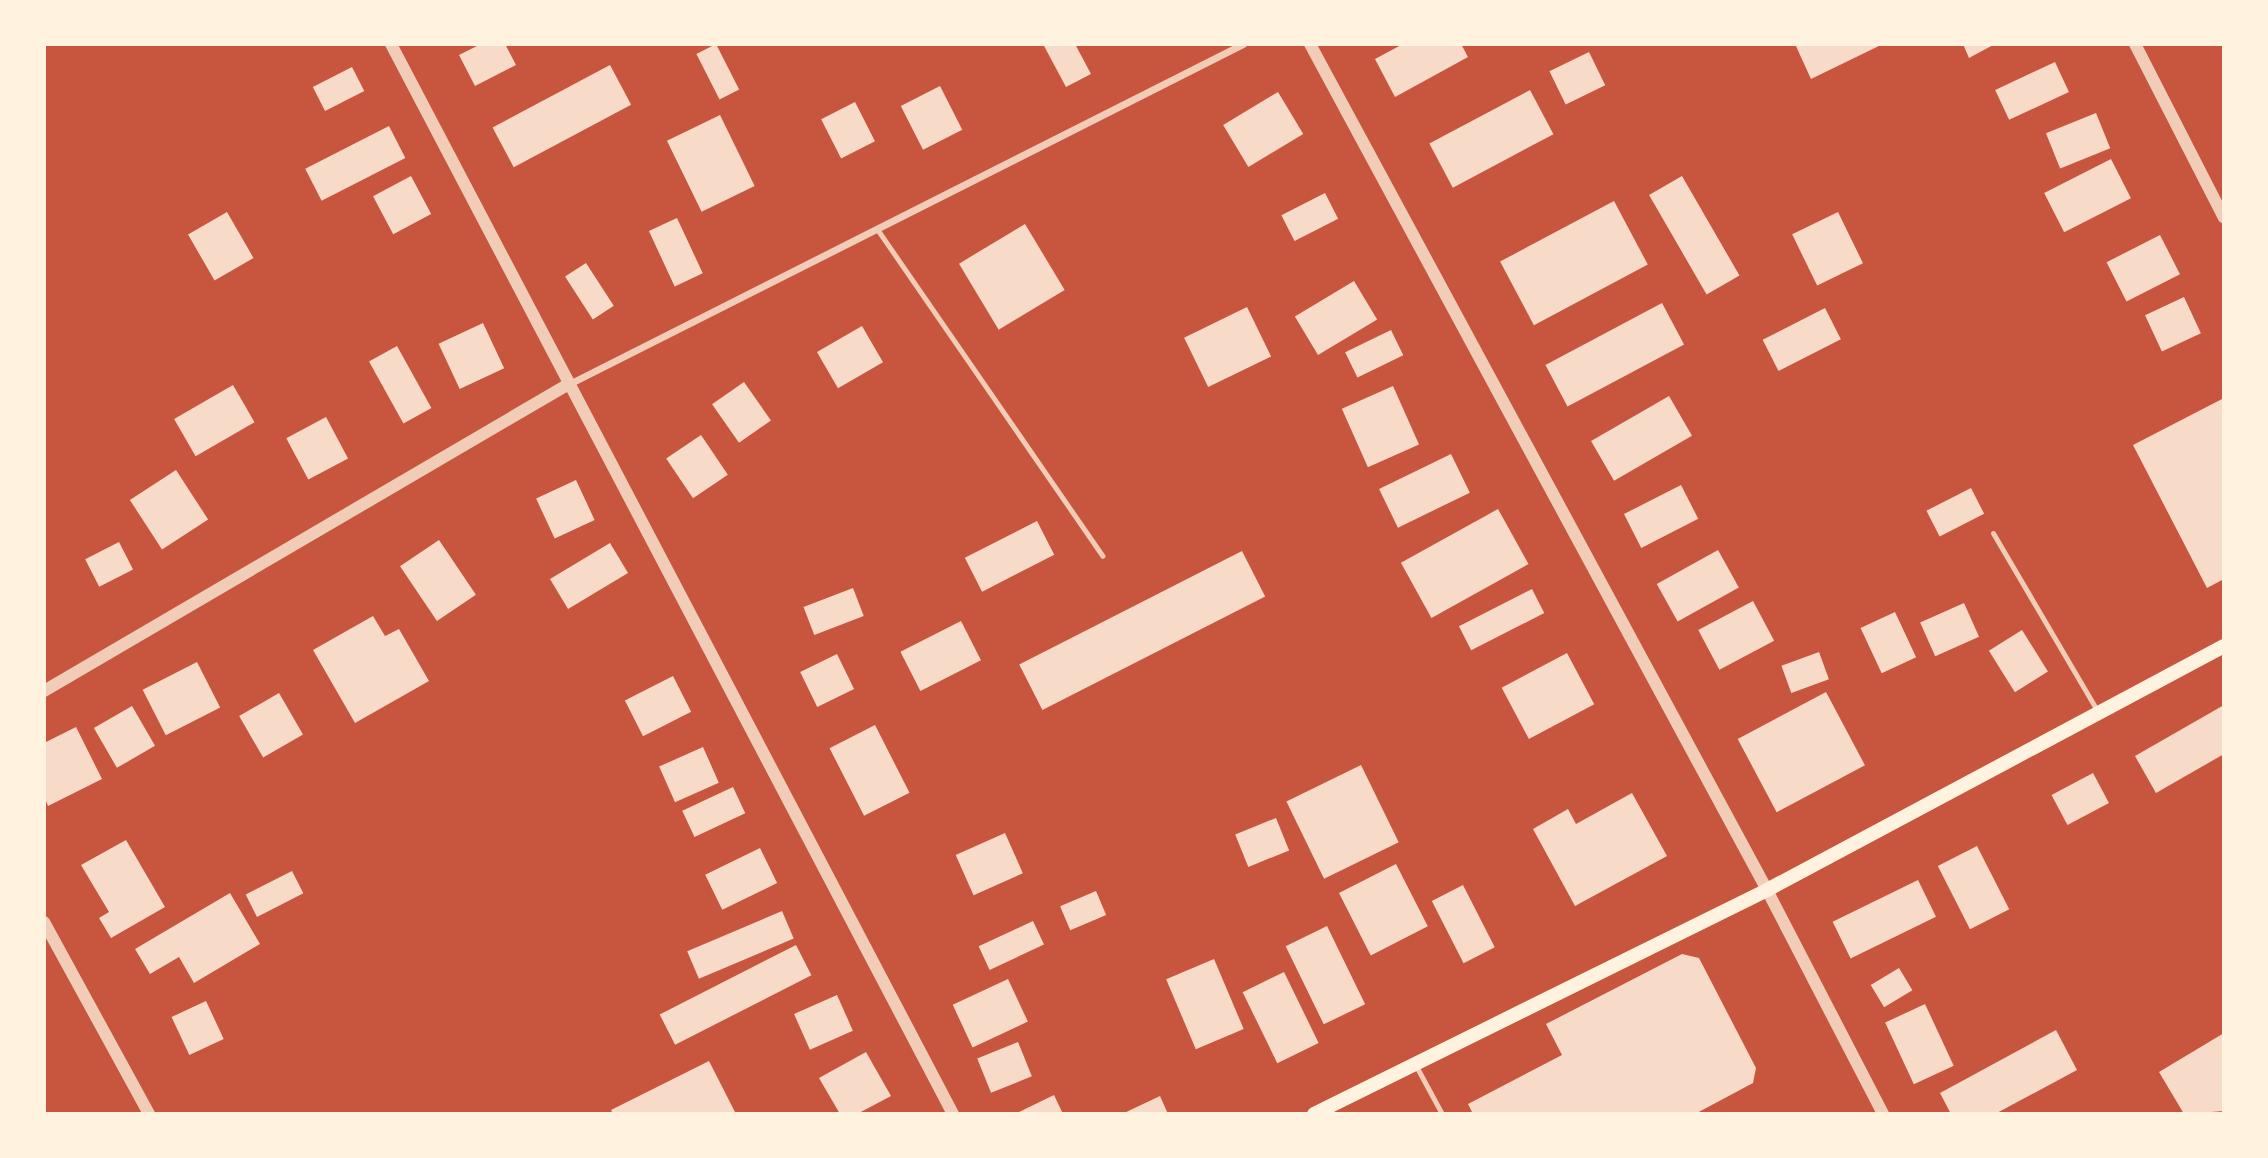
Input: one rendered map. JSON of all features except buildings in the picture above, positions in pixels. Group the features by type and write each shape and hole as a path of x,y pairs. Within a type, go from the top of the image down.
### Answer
{"main road":[{"path":"1314,1114 1767,890 2224,646"}],"street":[{"path":"391,44 567,385 953,1114"},
{"path":"44,691 567,385 1243,44"},
{"path":"1310,44 1767,890 1883,1114"},
{"path":"2134,44 2224,218"},
{"path":"44,922 149,1114"}],"lane":[{"path":"877,229 1103,556"},
{"path":"1993,533 2099,713"},
{"path":"1415,1064 1443,1114"}]}
